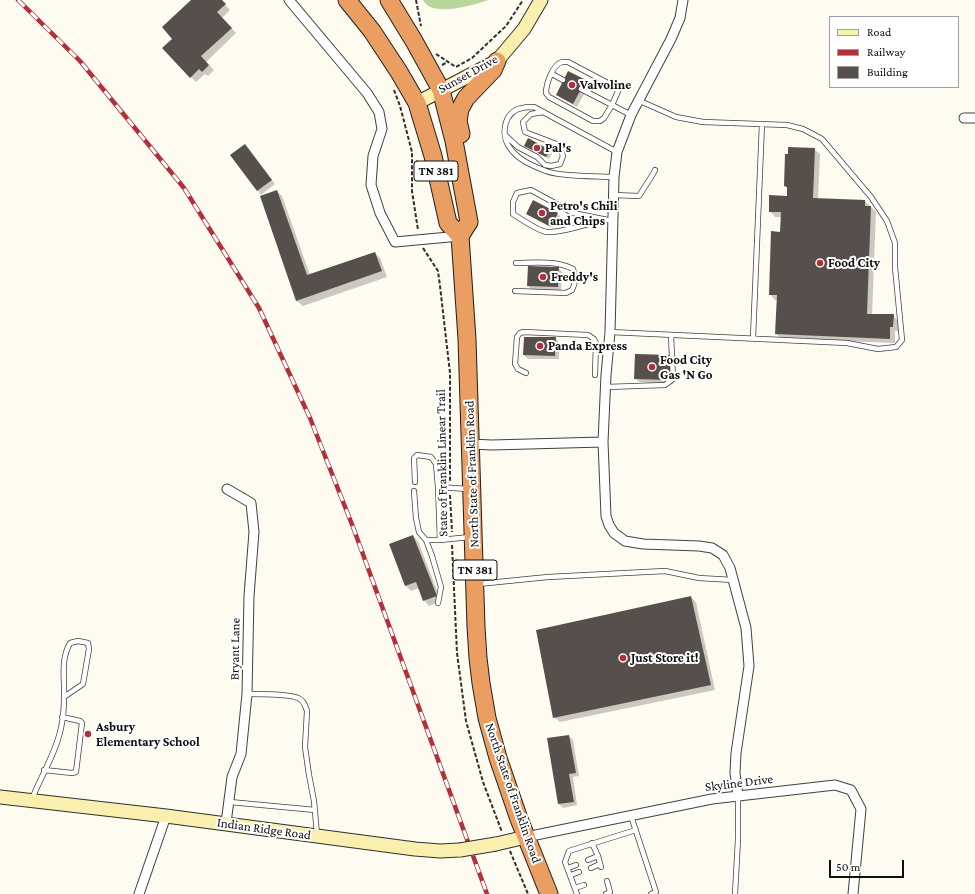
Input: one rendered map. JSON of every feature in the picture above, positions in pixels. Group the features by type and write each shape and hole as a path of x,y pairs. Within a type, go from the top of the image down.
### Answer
{"highway":[{"name":"TN 381","path":"347,0 372,31 417,103 433,156 448,223 460,236"},
{"name":"North State of Franklin Road","path":"389,0 441,90 454,141 464,192 469,222 460,236 467,338 478,658 487,718 498,758 526,838 549,894"},
{"path":"464,192 465,152 458,121 460,109 466,98 493,70 498,61"}],"street":[{"path":"289,0 368,93 379,112 382,129 373,156 371,186 380,213 395,242 460,236"},
{"name":"Sunset Drive","path":"417,103 498,61 524,30 541,0"},
{"path":"683,0 680,18 671,39 640,101 631,115 617,152 614,177 610,332 603,442 606,516 614,533 625,541 643,544 699,546 712,548 723,555 730,568 746,628 749,666 736,753 735,772 738,796"},
{"path":"964,118 975,118"},
{"path":"470,444 492,445 603,442"},
{"name":"Bryant Lane","path":"226,823 230,802 232,776 241,754 247,694 249,596 254,532 251,503 227,489"},
{"name":"Skyline Drive","path":"526,838 712,799 836,785 851,790 861,809 854,894"},
{"name":"Indian Ridge Road","path":"0,797 226,823 415,849 440,851 460,850 526,838"},
{"path":"139,894 166,816"}],"lane":[{"path":"562,62 568,62 619,89 612,105 604,118 600,121 594,120 549,97 546,93 546,84 556,65 562,62"},
{"path":"552,74 563,80"},
{"path":"581,89 631,115"},
{"path":"610,332 846,343 878,349 896,347 902,340 895,267 895,244 887,221 871,198 822,139 803,128 787,125 703,122 676,117 640,101"},
{"path":"614,177 568,175 548,172 520,159 509,148 505,135 505,123 511,114 521,108 534,107 617,152"},
{"path":"505,135 518,147 537,157 545,165 551,166 560,164 563,156 559,145 525,132 523,122 531,114 544,112"},
{"path":"753,338 762,124"},
{"path":"614,196 639,196 654,170"},
{"path":"602,219 592,224 546,232 513,214 512,202 517,194 532,190 573,213 613,221"},
{"path":"515,291 566,293 572,290 575,284 576,275 573,269 558,263 516,263"},
{"path":"526,373 518,369 516,364 517,337 520,333 524,332 588,335 594,338 596,343 595,375"},
{"path":"606,387 665,385 673,379 672,335"},
{"path":"414,482 414,458 417,455 431,457 436,464 440,540"},
{"path":"438,487 450,489 472,489"},
{"path":"414,491 416,518 420,532 426,540 432,556 441,587 438,603"},
{"path":"426,540 474,537"},
{"path":"475,584 548,577 665,571 699,578 733,580"},
{"path":"31,801 52,755 61,728 64,697 63,670 66,651 70,643 78,641 88,643 89,649 83,684 64,697"},
{"path":"247,694 297,697 302,701 307,711 305,747 315,810 317,836"},
{"path":"44,770 72,773 76,772 82,723 80,721 62,717"},
{"path":"735,894 738,839 738,796"},
{"path":"230,802 315,810"},
{"path":"631,816 656,892 651,894"},
{"path":"577,894 565,862 569,851 636,830"},
{"path":"591,868 601,865 592,843"},
{"path":"588,860 598,856"},
{"path":"568,868 576,865"},
{"path":"571,875 579,872"},
{"path":"607,881 609,893"},
{"path":"575,888 584,885"}],"path":[{"path":"416,0 421,27"},
{"path":"432,51 456,67 472,58 506,26 523,0"},
{"path":"431,72 448,62"},
{"name":"State of Franklin Linear Trail","path":"406,84 393,91 400,106 412,152 412,191 420,239 423,247 438,271 450,373 450,489 457,653 466,721 501,843 528,894"}],"green space":[{"path":"423,0 488,0 453,9 443,9 428,5"}],"building":[{"path":"191,0 222,0 226,4 217,12 232,28 201,56 209,65 202,72 199,69 190,78 162,48 172,39 162,27"},
{"name":"Valvoline","path":"568,71 586,80 573,104 556,95"},
{"name":"Pal's","path":"528,138 550,150 546,157 524,146"},
{"path":"245,144 272,180 257,191 230,155"},
{"name":"Food City","path":"788,147 815,148 813,198 865,200 865,206 871,206 867,314 894,314 893,327 890,327 890,339 775,334 777,295 769,295 771,231 780,232 781,212 769,212 769,195 787,196 787,187 784,186 785,154 788,154"},
{"path":"277,190 307,275 375,252 382,271 296,301 260,196"},
{"name":"Petro's Chili and Chips","path":"533,200 558,213 551,227 526,214"},
{"name":"Freddy's","path":"528,266 559,267 558,287 527,286"},
{"name":"Panda Express","path":"524,337 556,337 555,356 523,355"},
{"name":"Food City Gas 'N Go","path":"635,354 671,355 670,380 634,379"},
{"path":"413,535 437,596 423,601 416,582 405,586 389,544"},
{"name":"Just Store it!","path":"691,596 711,685 553,718 536,630"},
{"path":"569,735 576,773 569,774 574,802 558,804 547,738"}],"railway":[{"path":"18,0 80,61 184,188 259,308 310,418 353,527 487,894"}],"place":[{"name":"Valvoline","path":"572,85"},
{"name":"Pal's","path":"537,148"},
{"name":"Petro's Chili and Chips","path":"542,213"},
{"name":"Food City","path":"820,263"},
{"name":"Freddy's","path":"543,277"},
{"name":"Panda Express","path":"540,346"},
{"name":"Food City Gas 'N Go","path":"652,367"},
{"name":"Just Store it!","path":"623,658"},
{"name":"Asbury Elementary School","path":"88,734"}]}
